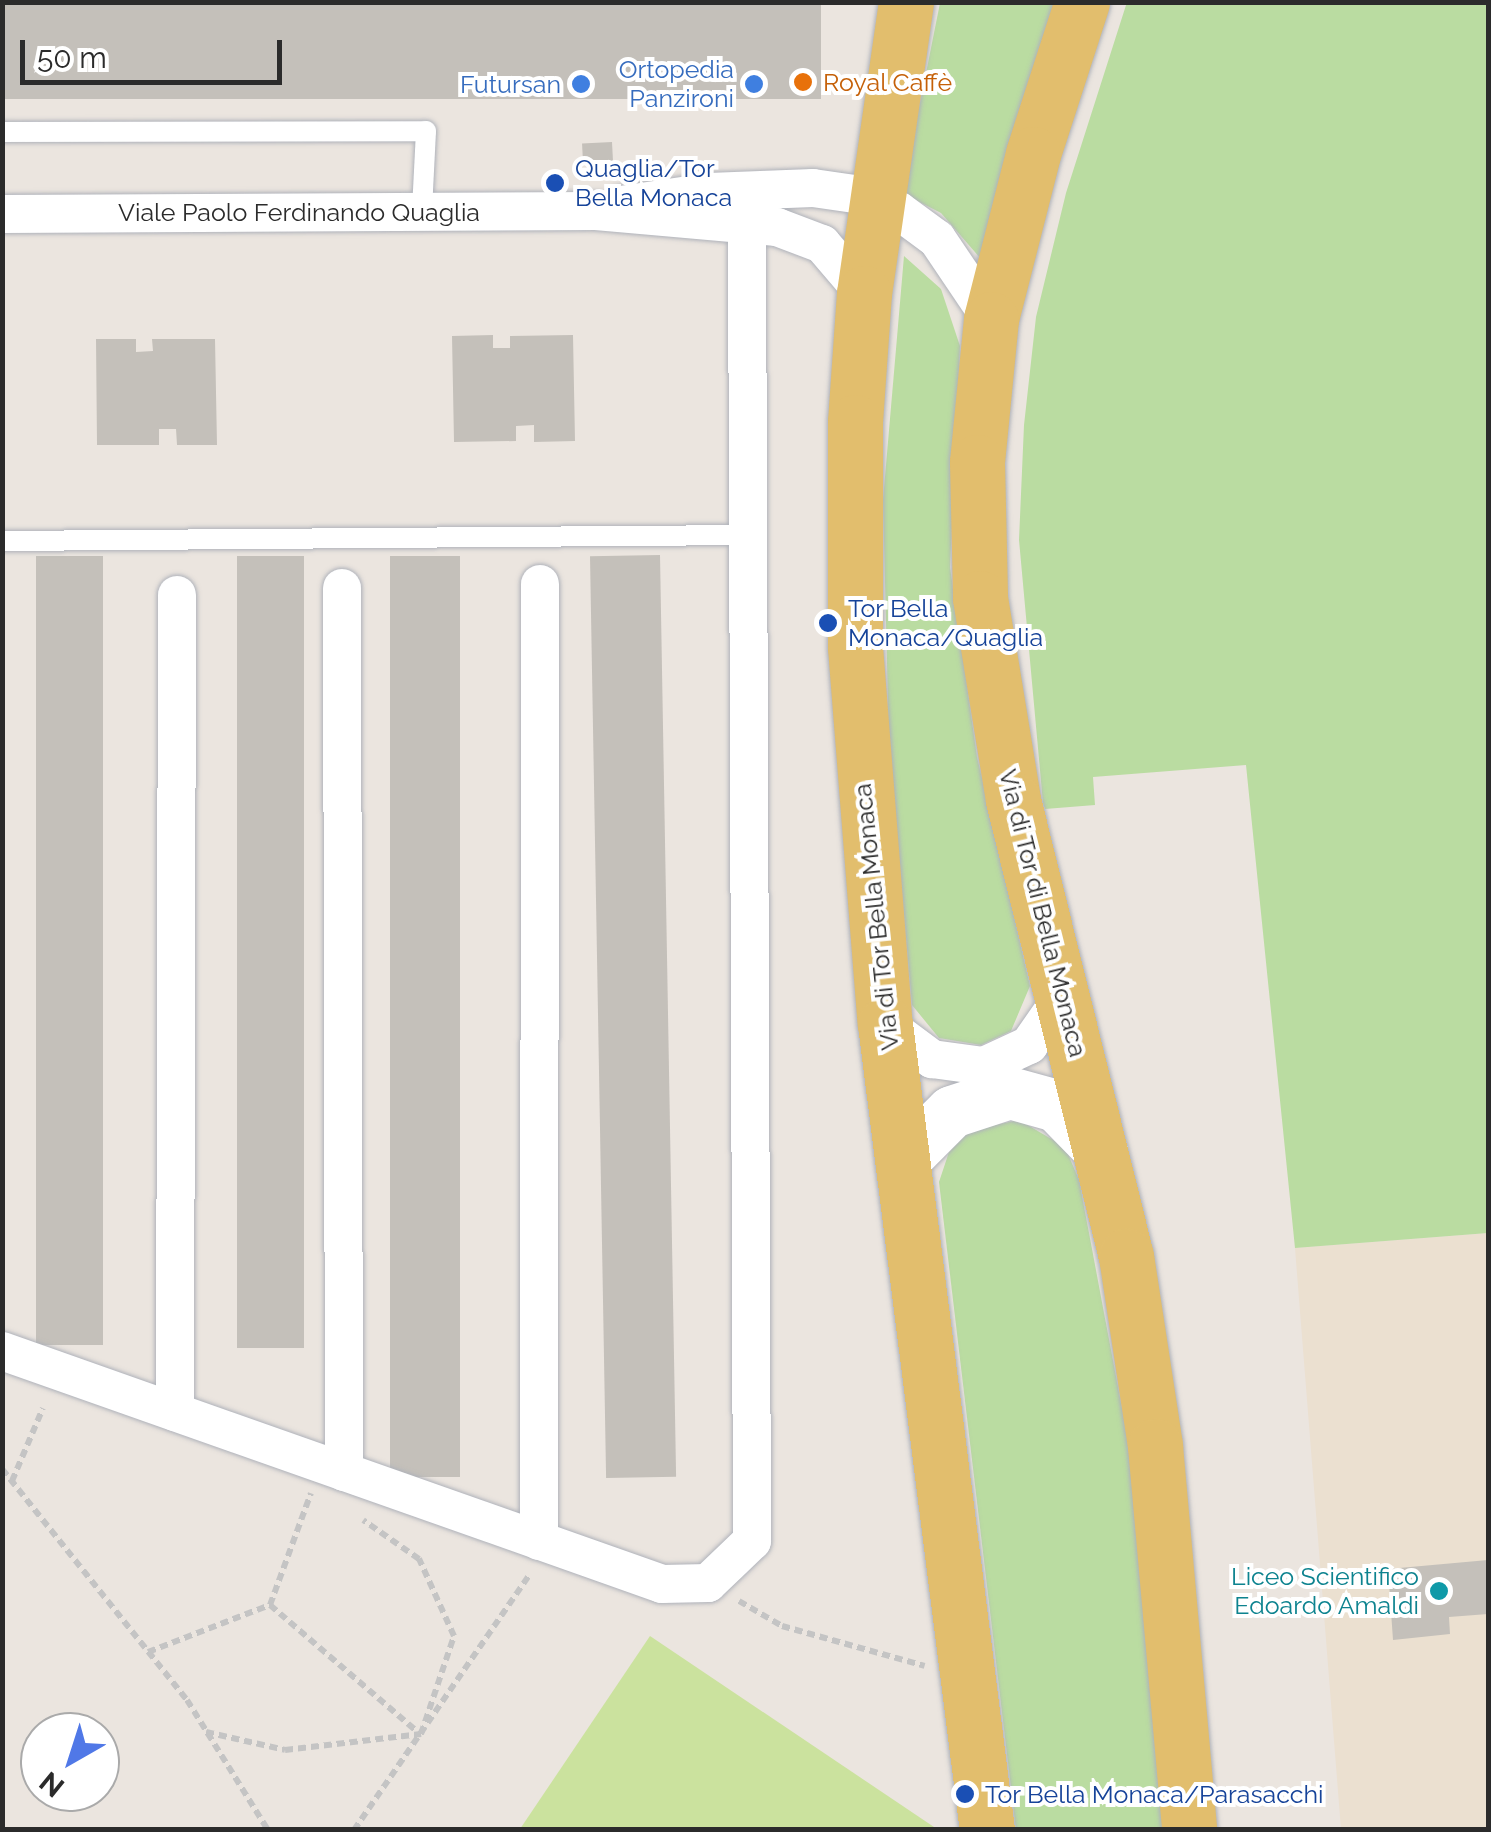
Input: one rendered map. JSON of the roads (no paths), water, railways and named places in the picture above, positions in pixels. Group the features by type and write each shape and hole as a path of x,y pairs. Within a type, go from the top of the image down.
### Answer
{"main road":[{"name":"Via di Tor Bella Monaca","path":"906,2 874,201 864,293 855,422 855,647 884,1024 987,1830"},
{"name":"Via di Tor di Bella Monaca","path":"1082,2 1033,154 991,319 977,462 982,616 1013,800 1102,1152 1155,1446 1189,1830"},
{"path":"903,1161 952,1112 1010,1094 1056,1106 1102,1152"}],"street":[{"name":"Viale Paolo Ferdinando Quaglia","path":"596,210 689,193 787,189 830,189 874,201 937,239 991,319"},
{"name":"Viale Paolo Ferdinando Quaglia","path":"2,214 596,210 747,225 810,236 864,293"},
{"path":"2,1351 175,1412 332,1491 549,1544 662,1584 708,1583 752,1541 747,225"},
{"path":"540,584 549,1544"},
{"path":"332,1491 342,588"},
{"path":"175,1412 177,595"},
{"path":"884,1024 932,1059 984,1066 1029,1045 1063,996"}],"lane":[{"path":"2,132 426,131 422,212"},
{"path":"2,541 748,534"}],"place":[{"name":"Royal Caffè","path":"803,82"},
{"name":"Futursan","path":"581,84"},
{"name":"Ortopedia Panzironi","path":"754,84"},
{"name":"Quaglia/Tor Bella Monaca","path":"555,183"},
{"name":"Tor Bella Monaca/Quaglia","path":"828,623"},
{"name":"Liceo Scientifico Edoardo Amaldi","path":"1439,1591"},
{"name":"Tor Bella Monaca/Parasacchi","path":"965,1794"}]}
